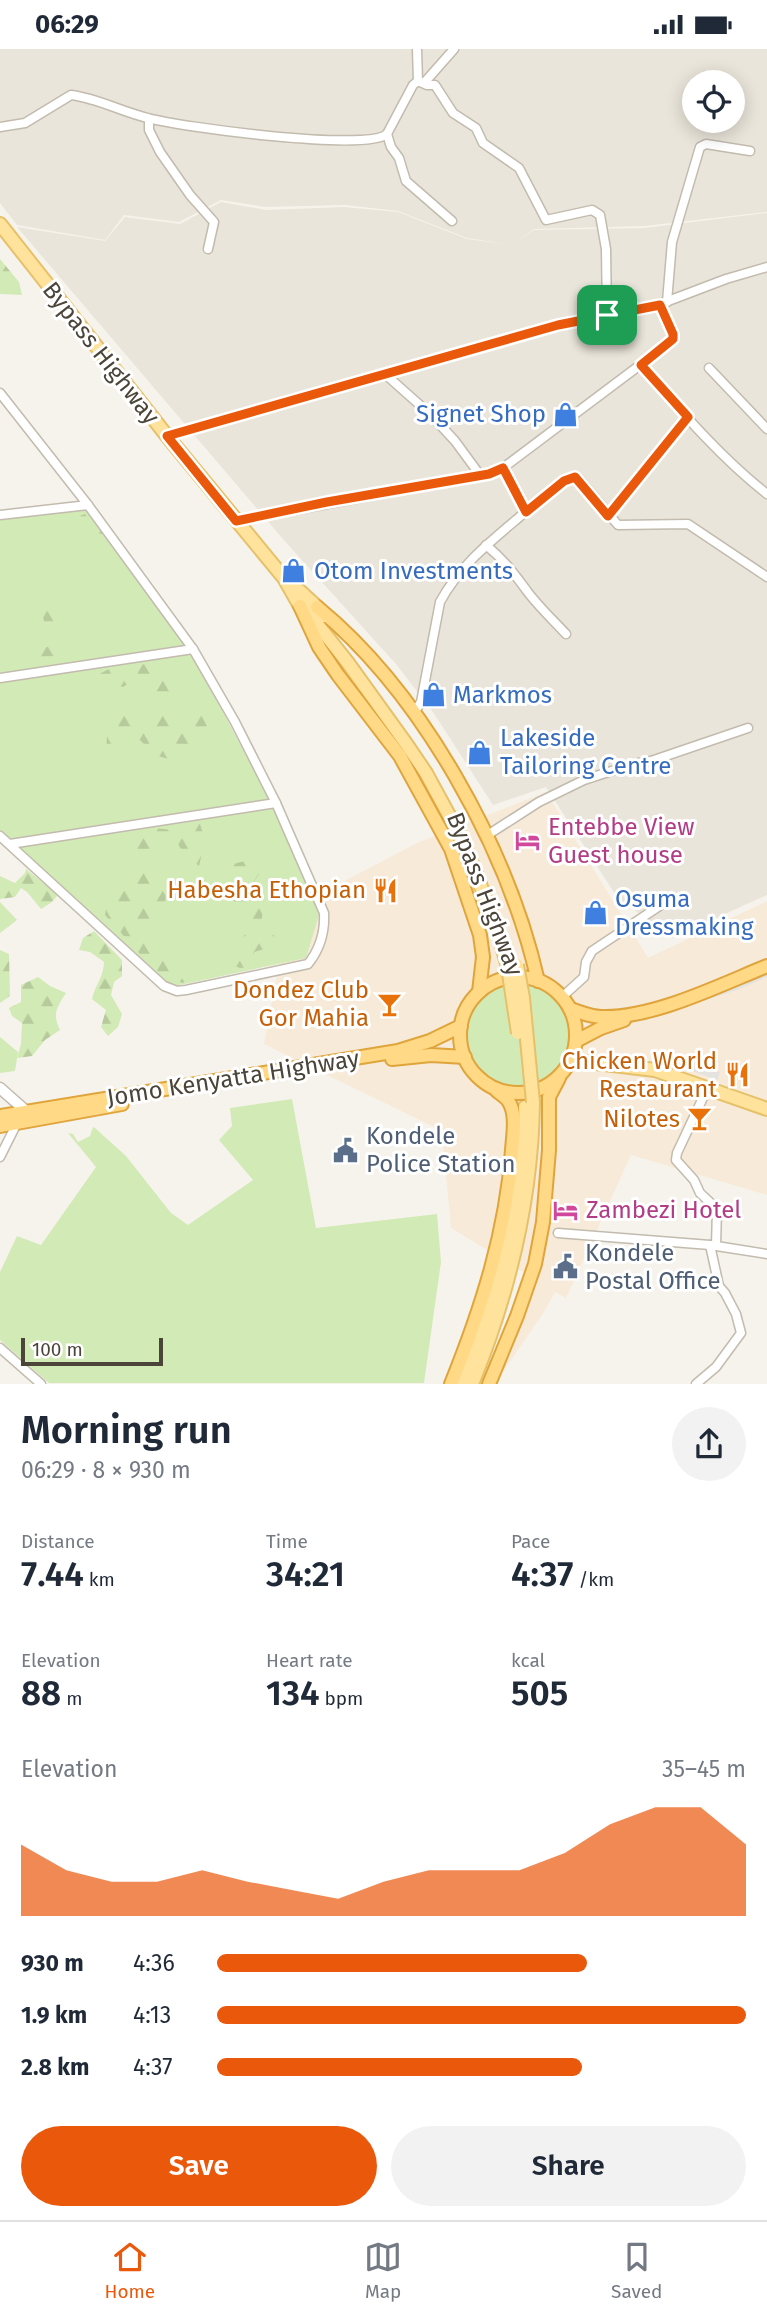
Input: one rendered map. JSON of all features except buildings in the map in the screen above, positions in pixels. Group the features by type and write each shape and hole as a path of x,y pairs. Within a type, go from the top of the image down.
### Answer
{"highway":[{"path":"300,606 319,647 400,756 451,849 480,935 483,957 479,992 465,1013 460,1036 465,1057 480,1079 509,1100 513,1113 510,1173 494,1266 452,1384"},
{"path":"317,607 343,628 368,654 414,713 460,787 486,836 516,909 538,981"},
{"path":"570,1009 600,1017 644,1012 767,966"},
{"path":"576,1041 601,1028 669,1009 767,972"},
{"path":"479,992 501,980 526,978 538,981 562,997 570,1009 575,1024 576,1041 570,1061 549,1097 549,1150 543,1222 535,1264 489,1384"},
{"name":"Jomo Kenyatta Highway","path":"0,1116 398,1051 430,1041 461,1025"},
{"name":"Jomo Kenyatta Highway","path":"0,1126 398,1058 431,1055 465,1057"},
{"path":"491,1086 503,1091 528,1092 540,1089 561,1075"}],"main road":[{"name":"Bypass Highway","path":"0,224 236,521 284,578 317,607 426,773 463,841 496,925 508,967 519,1038 526,1112 513,1210 494,1311 472,1384"},
{"name":"Bypass Highway","path":"284,578 300,606 351,660"},
{"path":"570,1061 639,1066 767,1108"},
{"name":"Bypass Highway","path":"461,1384 494,1311"}],"street":[{"path":"418,49 421,82"},
{"path":"0,127 25,123 71,95 149,119 182,126 263,136 376,139 387,134 412,86 421,82 454,49"},
{"path":"421,82 435,85 453,113 475,128 484,143 519,168 546,220 592,209 600,215 607,249 607,315"},
{"path":"149,119 149,130 160,152 190,195 214,222 208,249"},
{"path":"387,134 406,181 452,221"},
{"path":"236,521 480,475 503,468 673,339 663,303 673,242 700,147 706,144 750,151"},
{"path":"167,436 558,325 663,303 767,267"},
{"path":"641,365 746,477 767,494"},
{"path":"709,368 767,429"},
{"path":"385,374 447,432 480,475"},
{"path":"0,393 88,505 193,649 235,722 276,803 324,913 325,927 315,956 308,964 177,991 164,986 0,836"},
{"path":"608,516 688,417"},
{"path":"503,468 526,512"},
{"path":"414,713 421,702 440,602 469,561 564,481 575,477 618,525 688,524 767,577"},
{"path":"0,515 88,505"},
{"path":"486,545 517,575 527,591 566,634"},
{"path":"0,678 193,649"},
{"path":"486,836 539,802 584,780 651,761 748,728"},
{"path":"10,844 276,803"},
{"path":"562,997 583,978 586,962 592,951 673,897"},
{"path":"696,1384 716,1367 741,1333 736,1314 719,1286 713,1245 717,1209 700,1193 694,1179 676,1160 708,1087"},
{"path":"0,1088 26,1111"},
{"path":"0,1157 17,1123"},
{"path":"558,1233 713,1245 767,1254"},
{"path":"0,1348 41,1384"}],"shaded area":[{"path":"0,49 767,49 767,212 645,226 534,229 516,242 534,230 644,228 767,213 767,895 672,938 617,897 546,787 493,805 433,712 396,664 282,538 17,227 105,241 125,217 180,224 221,202 266,210 344,207 398,212 467,239 511,245 467,238 398,211 345,205 265,207 221,200 179,222 124,215 105,240 17,225 0,203"},
{"path":"546,792 648,958 767,901 767,1195 631,1155 566,1298 555,1292 495,1383 528,1275 451,1228 442,1131 264,1044 279,964 285,912 417,843"},
{"path":"767,973 767,977 737,990 700,1002 699,999 737,987"},
{"path":"680,1057 720,1072 718,1080 677,1066"}],"green space":[{"path":"0,259 19,282 22,295 0,294"},
{"path":"86,509 192,654 275,810 319,915 306,958 175,986 164,981 0,834 0,520"},
{"path":"85,514 92,524 114,541 100,549 89,542 77,517"},
{"path":"53,602 62,614 57,631 60,656 43,657 34,663 24,657 27,640 37,647 49,647 53,642 42,605"},
{"path":"174,660 169,701 159,701 153,678 137,678 123,687 90,679 109,669"},
{"path":"128,710 145,726 166,713 201,713 208,728 199,748 174,745 173,760 154,755 140,740 116,741 106,753 108,721"},
{"path":"185,823 200,824 205,840 199,866 178,844 162,846 158,850 157,863 147,863 132,857 135,838 139,833 152,829 178,831"},
{"path":"245,861 258,864 261,871 252,885 256,898 264,903 260,931 273,935 290,947 289,962 275,961 268,948 254,952 255,966 240,968 227,963 247,931 225,889 233,864"},
{"path":"26,869 58,895 41,909 21,888 15,897 0,899 0,876 15,883"},
{"path":"146,870 167,883 165,904 151,912 148,921 151,933 161,942 165,954 194,973 183,983 167,978 149,964 105,915 107,903 118,899 117,889"},
{"path":"0,902 17,920 0,933"},
{"path":"94,931 122,960 122,976 114,982 111,995 122,1014 118,1027 108,1036 101,1027 106,1010 92,999 104,962 90,952 79,950 83,938"},
{"path":"0,950 9,954 10,996 0,1003"},
{"path":"38,977 66,993 57,1011 56,1019 60,1030 45,1040 32,1056 17,1058 22,1023 12,1016 9,1008 21,1002 21,985"},
{"path":"518,981 539,985 556,997 568,1014 572,1035 568,1056 556,1073 539,1085 518,1089 497,1085 480,1073 468,1056 464,1035 468,1014 480,997 497,985"},
{"path":"0,1037 18,1052 15,1071 0,1073"},
{"path":"292,1099 316,1228 437,1214 441,1262 424,1383 49,1383 0,1340 0,1272 17,1236 41,1245 96,1167 68,1133 73,1134 78,1142 90,1136 93,1127 95,1128 126,1156 171,1213 188,1225 253,1180 219,1140 232,1126 230,1108"}],"place":[{"name":"Signet Shop","path":"566,414"},
{"name":"Otom Investments","path":"294,571"},
{"name":"Markmos","path":"433,695"},
{"name":"Lakeside Tailoring Centre","path":"480,752"},
{"name":"Entebbe View Guest house","path":"528,841"},
{"name":"Habesha Ethopian","path":"386,890"},
{"name":"Osuma Dressmaking","path":"595,913"},
{"name":"Dondez Club Gor Mahia","path":"389,1004"},
{"name":"Chicken World Restaurant","path":"737,1075"},
{"name":"Nilotes","path":"700,1119"},
{"name":"Kondele Police Station","path":"346,1150"},
{"name":"Zambezi Hotel","path":"566,1210"},
{"name":"Kondele Postal Office","path":"565,1267"}],"route":[{"path":"660,305 674,337 641,365 688,417 608,516 575,477 564,481 526,512 503,468 489,474 236,521 167,436 558,325 607,315 660,305"}]}
